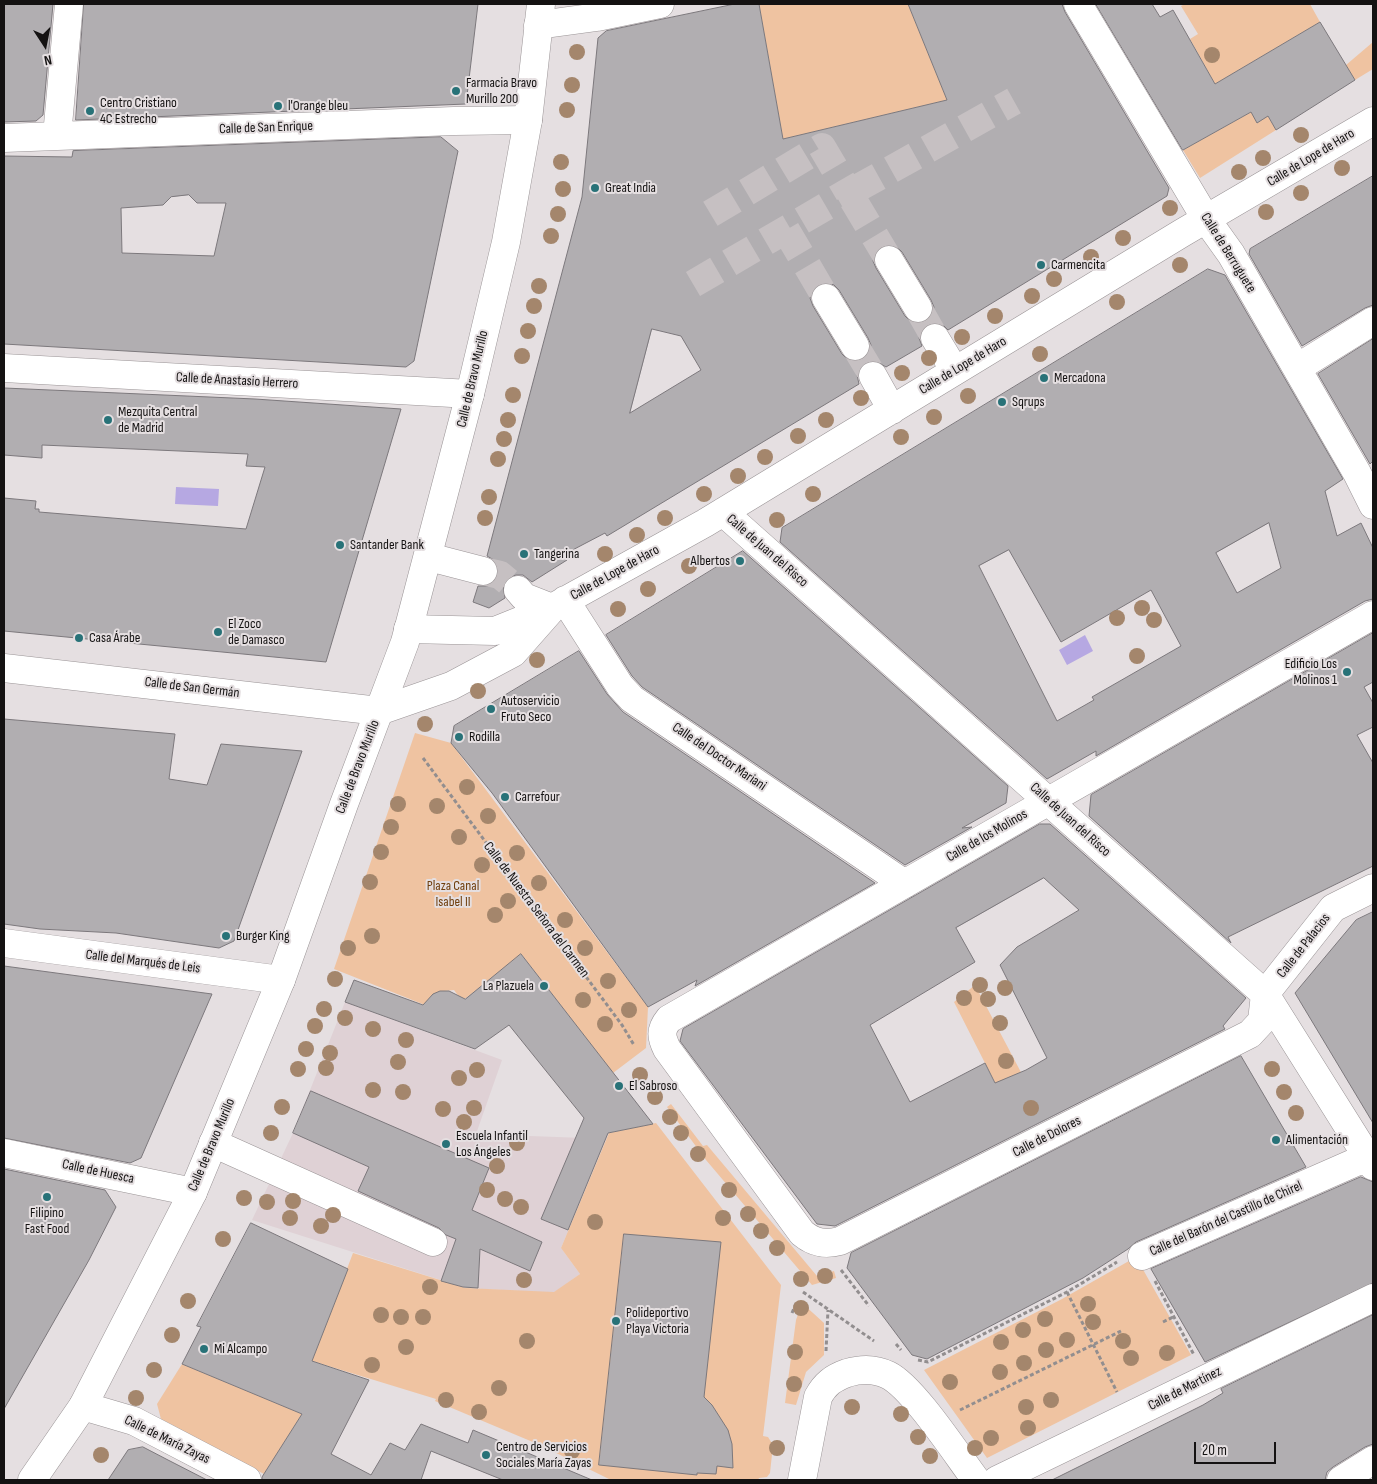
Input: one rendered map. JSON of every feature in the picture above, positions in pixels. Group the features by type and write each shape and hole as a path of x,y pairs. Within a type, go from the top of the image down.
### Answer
{"street":[{"path":"57,136 69,4"},
{"path":"539,14 597,17 660,4"},
{"name":"Calle de Berruguete","path":"1078,4 1206,219 1231,254 1358,472 1373,505"},
{"name":"Calle de Bravo Murillo","path":"32,1480 84,1406 193,1192 282,980 379,711 397,667 429,557 506,242 528,120 539,14"},
{"name":"Calle de San Enrique","path":"4,138 454,121 528,120"},
{"name":"Calle de Lope de Haro","path":"408,629 495,631 559,604 723,512 1206,219 1373,121"},
{"path":"889,260 918,308"},
{"path":"826,298 855,346"},
{"path":"1297,368 1373,321"},
{"path":"935,338 955,371"},
{"name":"Calle de Anastasio Herrero","path":"4,368 470,394"},
{"path":"872,376 892,410"},
{"name":"Calle de Juan del Risco","path":"723,512 1265,994 1372,1161"},
{"path":"429,557 483,570"},
{"path":"518,590 524,597 559,604"},
{"name":"Calle de Lope de Haro","path":"379,711 451,686 513,653 559,604"},
{"name":"Calle del Doctor Mariani","path":"559,604 620,686 632,698 905,884"},
{"name":"Calle de los Molinos","path":"802,1233 667,1050 661,1035 663,1026 669,1019 1373,615"},
{"name":"Calle de San Germán","path":"4,668 379,711"},
{"name":"Calle de Palacios","path":"1265,994 1333,908 1373,888"},
{"name":"Calle del Marqués de Leis","path":"4,944 282,980"},
{"name":"Calle de Dolores","path":"802,1233 810,1240 819,1243 840,1241 1250,1034 1262,1021 1265,994"},
{"path":"214,1143 433,1242"},
{"name":"Calle de Huesca","path":"4,1153 193,1192"},
{"name":"Calle del Barón del Castillo de Chirel","path":"1142,1256 1356,1162 1372,1161"},
{"name":"Calle de Martínez","path":"997,1480 1373,1298"},
{"path":"802,1480 814,1410 824,1386 837,1376 856,1370 873,1370 888,1375 906,1387 976,1480"},
{"name":"Calle de María Zayas","path":"84,1406 134,1421 247,1480"},
{"path":"1341,1480 1373,1460"}],"path":[{"name":"Calle de Nuestra Señora del Carmen","path":"423,758 622,1026 639,1053"},
{"name":"Calle del Barón del Castillo de Chirel","path":"928,1362 1067,1292 1138,1249 1142,1256"},
{"path":"1142,1256 1194,1357"},
{"path":"837,1264 869,1306"},
{"path":"802,1292 868,1337"},
{"path":"1067,1292 1120,1397"},
{"path":"792,1313 797,1300"},
{"path":"826,1359 828,1310"},
{"path":"1163,1322 1173,1317"},
{"path":"954,1413 1121,1331"}],"shaded area":[{"path":"176,487 219,489 218,506 175,504"},
{"path":"1085,635 1093,651 1067,665 1059,650"},
{"name":"Escuela Infantil Los Ángeles","path":"345,1002 502,1060 476,1134 584,1138 609,1133 561,1248 580,1274 554,1293 466,1288 252,1220 293,1133"}],"green space":[{"path":"759,4 908,4 947,100 783,139"},
{"path":"1185,4 1310,4 1320,22 1215,84 1190,39 1198,34 1181,6"},
{"path":"1373,42 1373,69 1355,80 1346,65"},
{"path":"1262,106 1276,130 1200,178 1183,150"},
{"name":"Plaza Canal Isabel II","path":"415,733 451,743 648,1007 646,1048 613,1073 522,955 462,1001 454,990 449,990 434,995 425,1005 334,969"},
{"path":"975,985 1044,1116 1019,1130 954,1002"},
{"path":"671,1104 703,1146 707,1145 817,1276 834,1271 836,1278 812,1285 706,1160 667,1107"},
{"name":"Polideportivo Playa Victoria","path":"656,1123 781,1285 763,1436 768,1437 773,1445 770,1473 767,1477 759,1478 758,1480 611,1480 540,1445 435,1401 436,1399 312,1361 353,1253 466,1288 554,1292 580,1274 561,1248 609,1133"},
{"path":"1136,1257 1191,1355 987,1458 924,1370 1062,1299"},
{"path":"802,1303 824,1323 824,1355 806,1372 796,1405 785,1403 796,1320"},
{"path":"182,1364 302,1414 264,1474 161,1419 157,1404"}],"building":[{"path":"4,4 53,4 43,115 36,121 4,122"},
{"path":"84,4 478,4 466,104 76,120"},
{"path":"735,4 759,4 783,139 947,100 908,4 1062,4 1169,188 1167,196 948,330 942,324 935,322 927,325 921,331 919,338 922,346 886,367 874,360 865,363 859,368 857,375 859,384 607,536 605,533 563,555 567,560 532,582 523,575 508,578 503,585 505,598 489,608 473,602 478,586 488,586 494,582 498,574 498,566 494,560 487,556 582,197 598,38 606,31","holes":["888,244 896,246 902,252 931,300 934,307 932,315 926,322 919,324 911,322 905,316 876,268 873,261 875,253 881,247","826,282 834,285 839,290 868,338 871,345 869,353 863,360 856,362 848,360 842,354 813,306 810,298 818,284","652,329 681,336 701,370 630,413"]},
{"path":"1096,4 1152,4 1160,17 1173,10 1215,84 1320,22 1355,80 1276,130 1268,116 1257,123 1251,112 1183,150"},
{"path":"441,137 458,151 414,361 406,367 4,344 4,156 72,157 73,151","holes":["189,195 197,203 226,203 214,256 122,253 121,208 163,205 171,197"]},
{"path":"1373,176 1373,305 1302,346 1249,254 1250,249"},
{"path":"1208,269 1225,275 1343,479 1325,491 1337,536 1361,523 1373,548 1373,599 1365,601 1096,756 1096,751 1047,779 780,542 782,528","holes":["1269,523 1281,568 1237,593 1216,553","1009,550 1061,642 1151,590 1181,646 1092,697 1094,700 1057,721 979,566"]},
{"path":"1373,339 1373,461 1370,464 1318,374"},
{"path":"4,388 255,399 401,409 326,662 4,631 4,498 36,501 35,509 39,509 39,512 246,529 265,467 246,466 248,454 42,445 42,458 4,455"},
{"path":"743,551 1008,786 1006,803 962,828 972,827 905,865 642,687 632,676 606,635"},
{"path":"1373,633 1373,682 1364,687 1373,703 1373,727 1357,735 1373,763 1373,866 1228,937 1231,943 1089,816 1091,795"},
{"path":"579,651 607,694 623,712 875,883 695,986 697,980 648,1007 492,793 451,743 454,726"},
{"path":"4,719 175,734 169,779 207,785 221,744 302,751 234,941 219,948 116,933 40,929 4,924"},
{"path":"1040,824 1050,824 1246,998 1223,1026 1225,1029 835,1226 817,1224 680,1041 683,1029","holes":["1044,878 1079,910 1017,947 1000,965 1047,1058 1026,1070 995,1083 985,1063 910,1102 870,1025 975,962 956,928"]},
{"path":"1373,912 1373,1123 1295,993 1356,920"},
{"path":"521,954 653,1124 608,1133 568,1230 541,1219 584,1118 509,1025 475,1049 345,1002 354,980 423,1005 433,994 440,991 449,991 465,999"},
{"path":"4,966 212,994 141,1158 130,1163 4,1138"},
{"path":"1241,1056 1306,1167 1136,1242 1083,1278 927,1359 912,1355 847,1268 851,1253"},
{"path":"311,1091 489,1168 472,1210 542,1242 530,1271 480,1249 478,1288 463,1287 441,1281 456,1239 446,1235 439,1228 358,1191 369,1167 293,1133"},
{"path":"4,1169 105,1190 116,1207 89,1260 4,1409"},
{"path":"1361,1177 1373,1182 1373,1283 1205,1362 1151,1269"},
{"path":"251,1223 348,1269 312,1361 369,1380 331,1454 371,1475 390,1443 405,1450 421,1424 468,1443 473,1430 592,1480 503,1480 431,1451 421,1480 262,1480 262,1477 302,1414 182,1364 201,1327 197,1326"},
{"path":"624,1234 721,1242 704,1397 712,1405 728,1430 732,1444 733,1468 717,1466 716,1474 697,1473 697,1475 599,1465"},
{"path":"1373,1315 1373,1444 1333,1467 1327,1472 1325,1480 1052,1480 1203,1405 1223,1393 1221,1389"},
{"path":"143,1447 207,1480 108,1480 128,1450"}],"tunnel":[{"path":"889,260 849,193 1014,101"},
{"path":"693,284 849,193 822,147 710,214"},
{"path":"786,230 826,298"},
{"path":"918,308 935,338"},
{"path":"855,346 873,376"},
{"path":"483,571 500,575 518,590"}],"place":[{"name":"Farmacia Bravo Murillo 200","path":"456,91"},
{"name":"l'Orange bleu","path":"278,106"},
{"name":"Centro Cristiano 4C Estrecho","path":"90,111"},
{"name":"Great India","path":"595,188"},
{"name":"Carmencita","path":"1041,265"},
{"name":"Mercadona","path":"1044,378"},
{"name":"Sqrups","path":"1002,402"},
{"name":"Mezquita Central de Madrid","path":"108,420"},
{"name":"Santander Bank","path":"340,545"},
{"name":"Tangerina","path":"524,554"},
{"name":"Albertos","path":"740,561"},
{"name":"El Zoco de Damasco","path":"218,632"},
{"name":"Casa Árabe","path":"79,638"},
{"name":"Edificio Los Molinos 1","path":"1347,672"},
{"name":"Autoservicio Fruto Seco","path":"491,709"},
{"name":"Rodilla","path":"459,737"},
{"name":"Carrefour","path":"505,797"},
{"name":"Burger King","path":"226,936"},
{"name":"La Plazuela","path":"544,986"},
{"name":"El Sabroso","path":"619,1086"},
{"name":"Alimentación","path":"1276,1140"},
{"name":"Escuela Infantil Los Ángeles","path":"446,1144"},
{"name":"Filipino Fast Food","path":"47,1197"},
{"name":"Polideportivo Playa Victoria","path":"616,1321"},
{"name":"Mi Alcampo","path":"204,1349"},
{"name":"Centro de Servicios Sociales María Zayas","path":"486,1455"}]}
